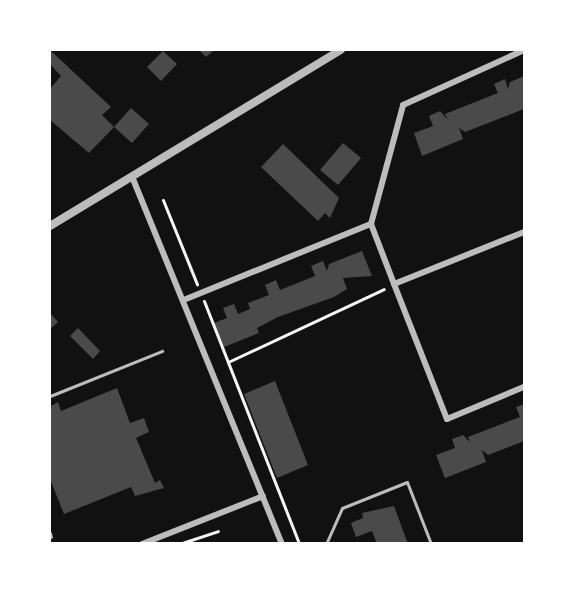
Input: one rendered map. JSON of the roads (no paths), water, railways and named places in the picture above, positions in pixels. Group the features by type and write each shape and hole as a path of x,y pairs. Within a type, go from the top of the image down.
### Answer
{"street":[{"path":"50,226 133,179 341,50"},
{"path":"525,51 403,105 371,224 447,419 525,387"},
{"path":"133,179 186,299 282,543"},
{"path":"186,299 371,224"},
{"path":"394,284 525,232"},
{"path":"142,543 263,496"}],"lane":[{"path":"50,396 162,351"},
{"path":"326,543 342,508 406,482 431,543"}]}
